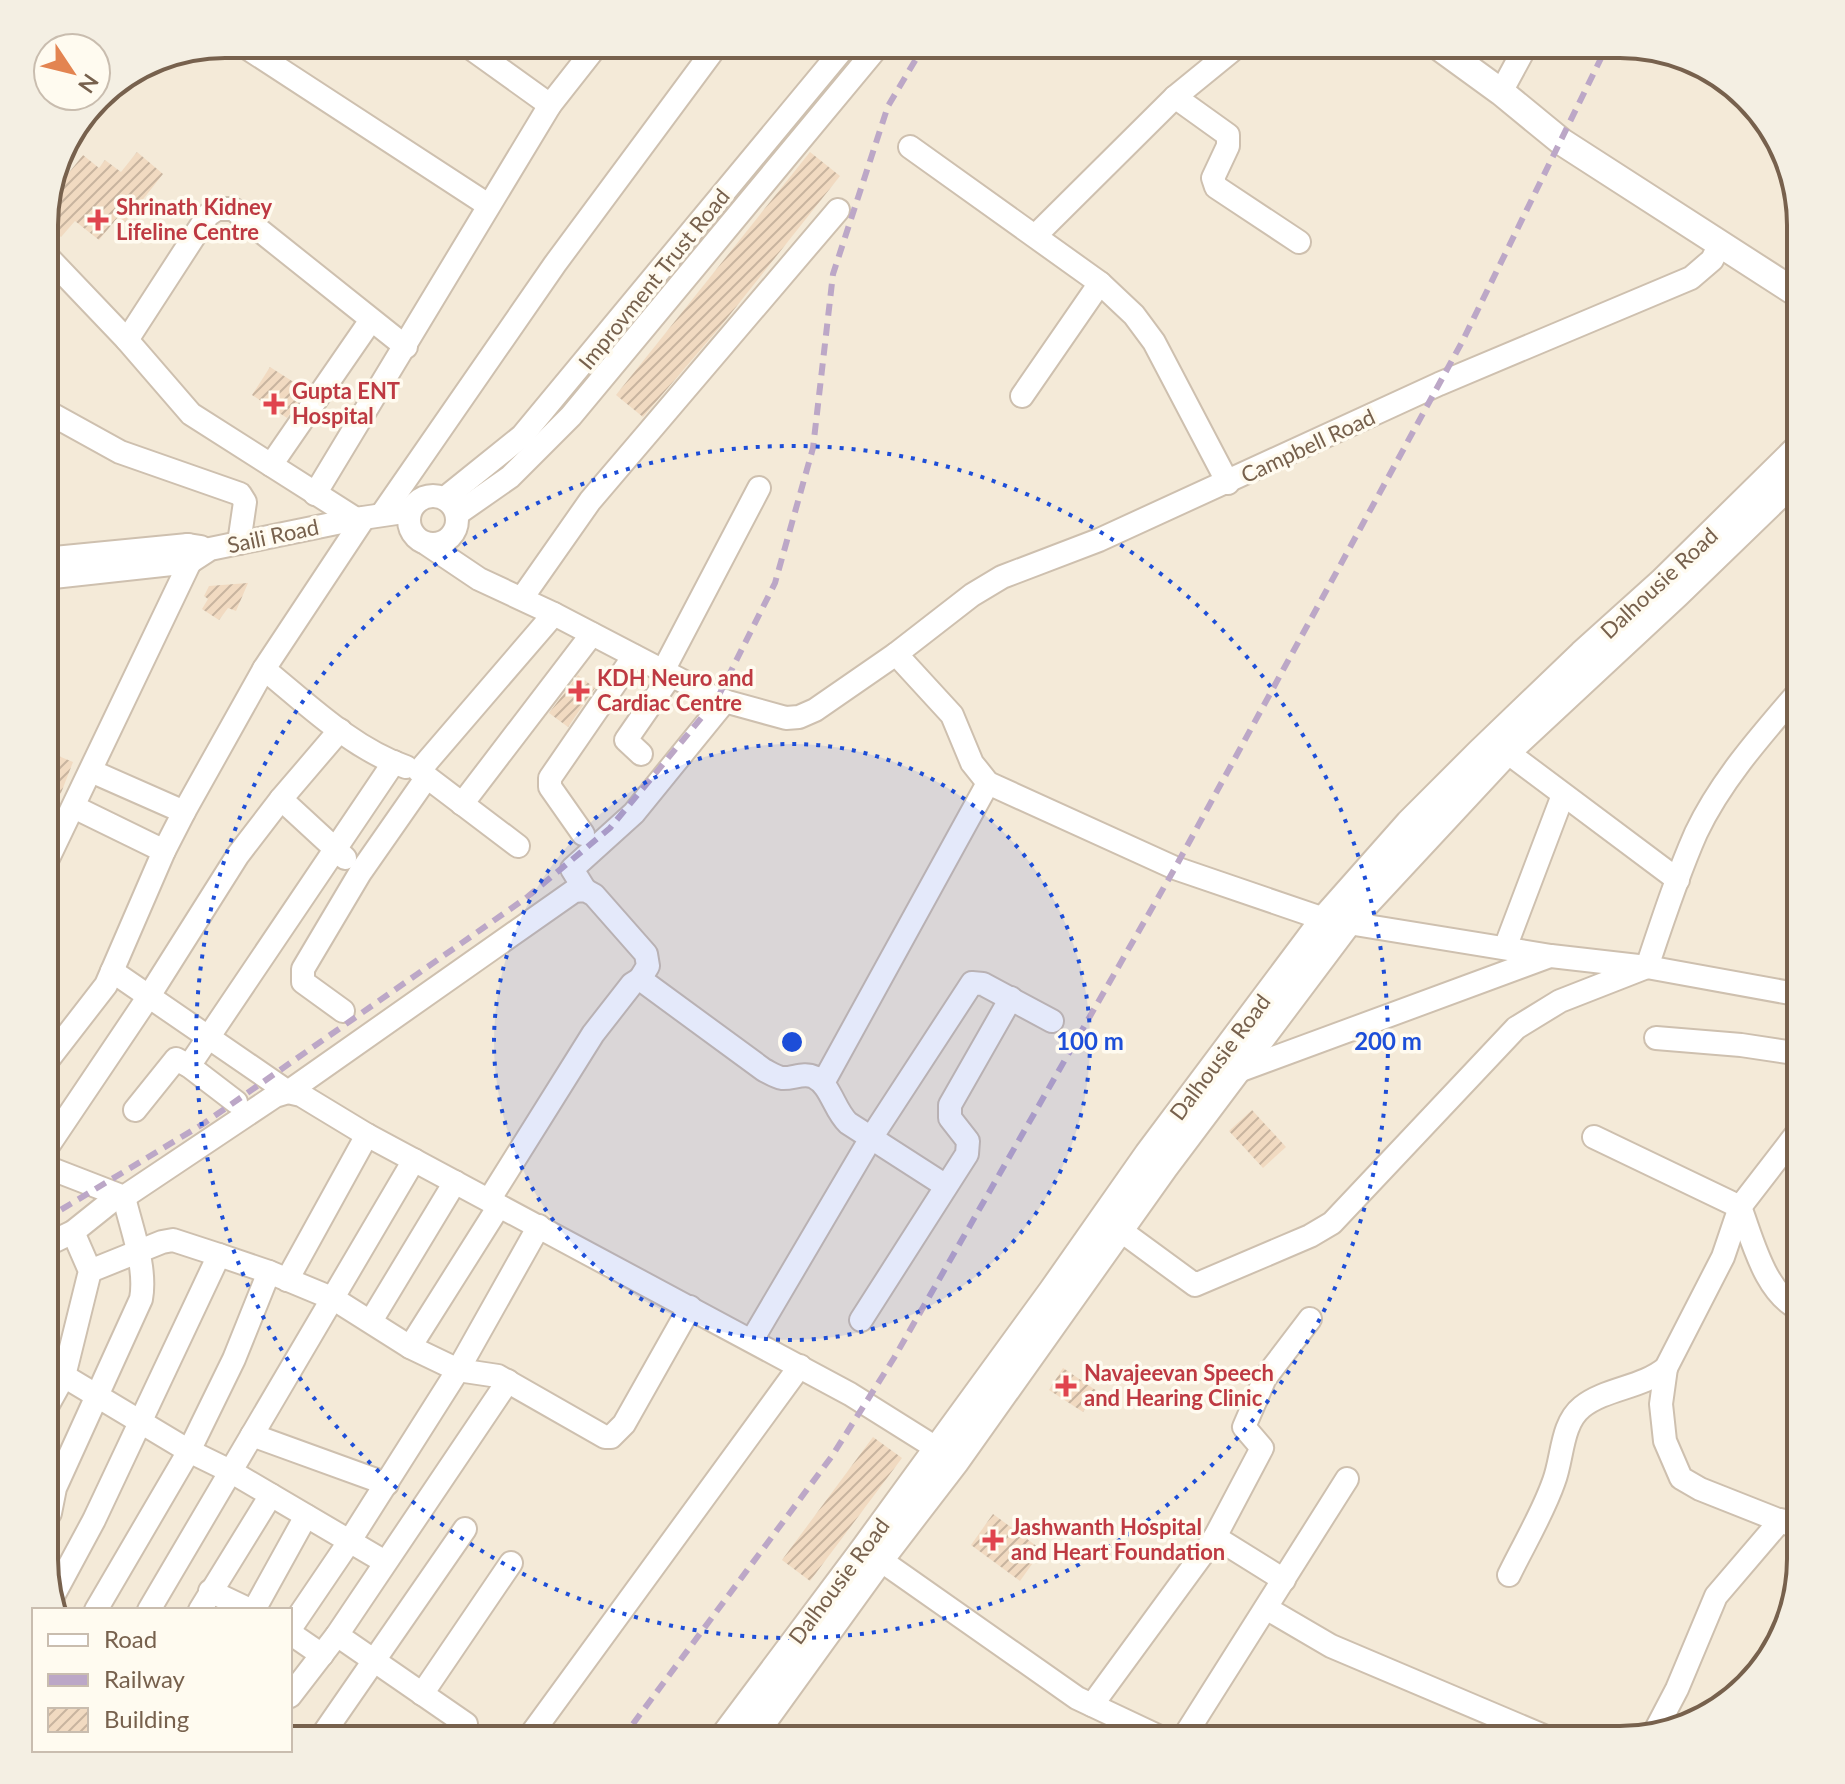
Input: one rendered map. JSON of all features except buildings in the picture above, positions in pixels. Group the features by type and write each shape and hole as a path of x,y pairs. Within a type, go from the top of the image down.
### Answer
{"street":[{"path":"263,58 488,205"},
{"path":"485,58 550,105"},
{"path":"315,494 550,105 587,58"},
{"path":"58,1044 106,985 164,851 264,669 367,517 708,58"},
{"name":"Improvment Trust Road","path":"451,506 522,436 674,273 836,58"},
{"path":"674,273 867,58"},
{"path":"1036,235 1175,97 1223,58"},
{"path":"1454,58 1562,142 1787,287"},
{"path":"1501,92 1519,58"},
{"path":"1175,97 1228,135 1228,146 1213,178 1216,187 1299,242"},
{"path":"910,147 1036,235 1100,283 1134,315 1154,342 1228,483"},
{"path":"127,340 208,215 224,208 233,209 406,347"},
{"path":"522,598 590,501 838,210"},
{"name":"Campbell Road","path":"427,544 479,579 725,701 786,718 799,717 837,697 972,595 1002,577 1099,540 1439,384 1691,278 1712,260 1720,244"},
{"path":"58,268 127,340 191,414 315,494 367,517"},
{"path":"1022,396 1100,283"},
{"path":"271,465 371,320"},
{"path":"58,418 120,452 240,494 245,502 239,543"},
{"name":"Dalhousie Road","path":"732,1726 872,1554 1120,1230 1237,1071 1336,921 1662,595 1787,460"},
{"name":"Dalhousie Road","path":"947,1455 1199,1086 1336,921 1409,823 1582,654 1662,595 1787,486"},
{"path":"641,754 626,740 667,673 759,488"},
{"path":"435,495 451,506 458,524 447,541 437,545 427,544 411,531 410,511 416,503 435,495"},
{"name":"Saili Road","path":"58,573 196,552 410,511"},
{"path":"58,835 196,552"},
{"path":"343,1011 303,982 303,969 423,774 554,614"},
{"path":"462,804 592,634"},
{"path":"896,654 952,715 972,763 988,783 1175,868 1336,921 1551,956 1647,967 1787,992"},
{"path":"583,834 550,787 550,778 634,656"},
{"path":"264,669 340,730 394,762 423,774 518,846"},
{"path":"410,1347 593,1034 648,966 646,954 594,895 585,890 572,869 634,813 725,701"},
{"path":"1120,1230 1195,1285 1310,1236 1332,1223 1516,1028 1560,1001 1647,967 1697,832 1715,800 1762,734 1787,705"},
{"path":"58,1142 238,855 340,730"},
{"path":"1507,752 1678,880"},
{"path":"189,1066 394,762"},
{"path":"91,771 184,812"},
{"path":"823,1083 988,783"},
{"path":"1505,948 1563,795"},
{"path":"281,799 360,873"},
{"path":"74,807 164,851"},
{"path":"58,1239 275,1096 288,1092 574,891 585,890"},
{"path":"1199,1086 1551,956"},
{"path":"112,971 288,1092 301,1095 367,1135 859,1398 947,1455"},
{"path":"640,979 764,1070 783,1078 808,1075 823,1083 841,1116 946,1186"},
{"path":"752,1340 871,1138 972,983 983,984 1052,1021"},
{"path":"861,1320 969,1147 950,1118 952,1099 1011,998"},
{"path":"1656,1038 1787,1052"},
{"path":"135,1110 176,1059 236,1102"},
{"path":"97,1608 189,1451 278,1276 367,1135"},
{"path":"1594,1137 1740,1207 1763,1267 1787,1304"},
{"path":"1787,1146 1740,1207 1723,1257 1666,1368 1661,1404 1665,1441 1681,1478 1700,1489 1787,1522"},
{"path":"150,1608 414,1160"},
{"path":"58,1169 121,1196"},
{"path":"371,1321 455,1182"},
{"path":"58,1481 141,1299 137,1252 121,1196"},
{"path":"292,1628 458,1370 539,1226"},
{"path":"58,1387 64,1376 90,1271 73,1232"},
{"path":"90,1271 173,1240 334,1299 410,1347 458,1370 488,1373 508,1381 605,1437 611,1437 624,1424 690,1307"},
{"path":"60,1583 94,1520 219,1255"},
{"path":"1092,1705 1215,1537 1262,1448 1244,1427 1265,1378 1310,1319"},
{"path":"537,1726 800,1366"},
{"path":"1509,1575 1554,1481 1568,1428 1576,1413 1600,1397 1657,1375 1666,1368"},
{"path":"58,1372 385,1562"},
{"path":"292,1693 337,1635 508,1381"},
{"path":"252,1435 387,1484"},
{"path":"1191,1726 1347,1479"},
{"path":"242,1608 205,1601 271,1495"},
{"path":"253,1608 306,1516"},
{"path":"1660,1721 1716,1596 1787,1528"},
{"path":"329,1726 465,1529"},
{"path":"1215,1537 1284,1580"},
{"path":"872,1554 1077,1698 1136,1726"},
{"name":"Dalhousie Road","path":"759,1726 872,1554"},
{"path":"422,1694 511,1563"},
{"path":"1266,1608 1331,1646 1520,1726"},
{"path":"292,1632 322,1655"},
{"path":"337,1635 466,1724"}],"shaded area":[{"path":"225,58 1631,58 1663,64 1694,75 1722,92 1746,115 1765,141 1778,171 1786,203 1787,225 1787,1559 1784,1592 1765,1643 1730,1685 1704,1704 1684,1713 1653,1723 1620,1726 292,1726 292,1608 66,1608 58,1570 58,214 67,171 92,123 102,112 112,112 112,102 132,86 171,67 203,59"}],"railway":[{"path":"58,1212 203,1124 526,898 610,828 717,699 775,583 813,448 833,274 888,106 917,58"},
{"path":"631,1726 832,1456 894,1358 1175,868 1462,342 1601,58"}],"place":[{"name":"Shrinath Kidney Lifeline Centre","path":"98,220"},
{"name":"Gupta ENT Hospital","path":"274,404"},
{"name":"KDH Neuro and Cardiac Centre","path":"579,691"},
{"name":"Navajeevan Speech and Hearing Clinic","path":"1066,1386"},
{"name":"Jashwanth Hospital and Heart Foundation","path":"993,1540"}]}
